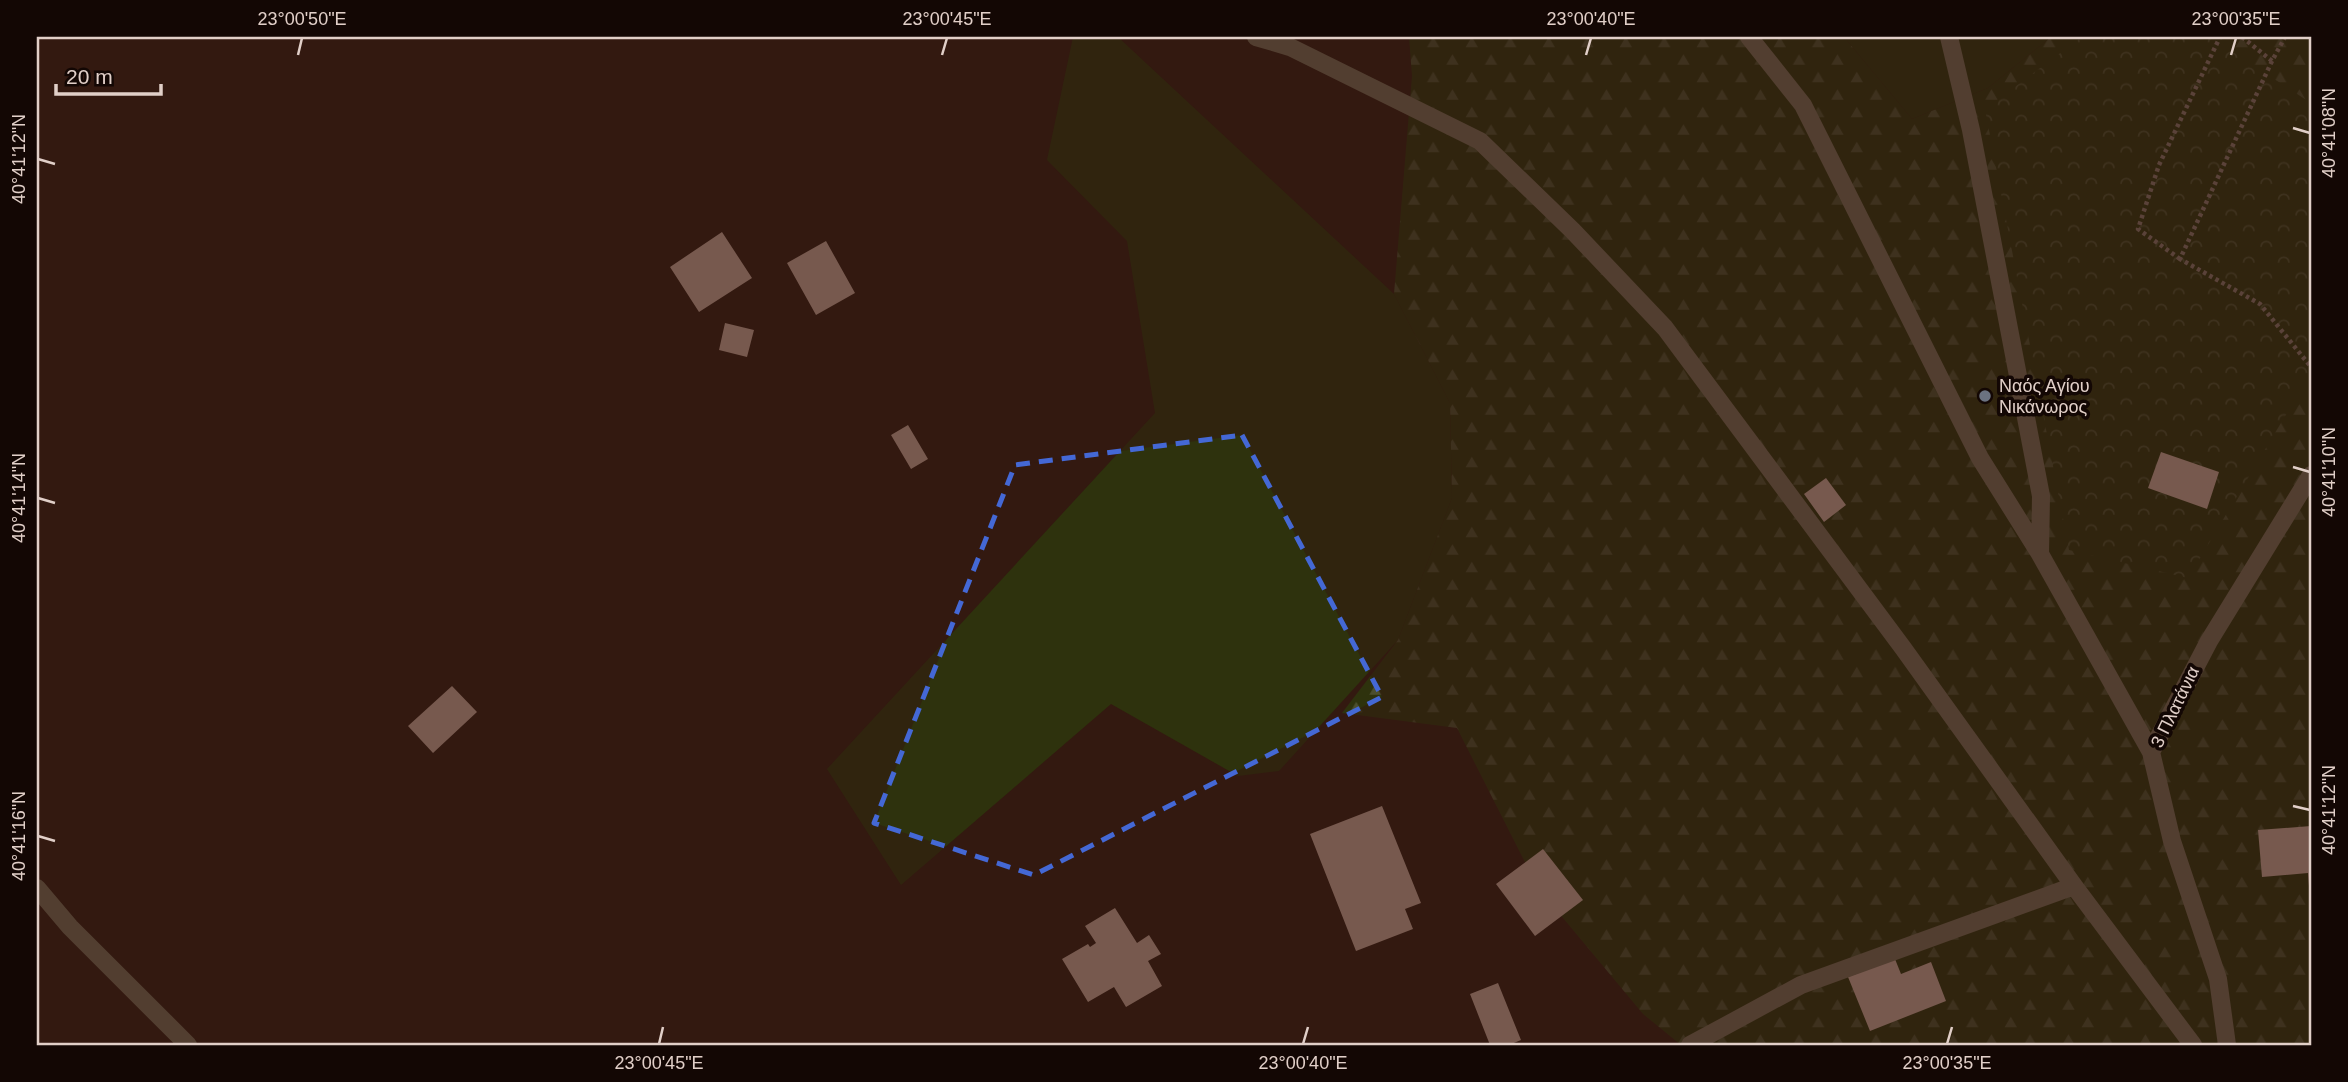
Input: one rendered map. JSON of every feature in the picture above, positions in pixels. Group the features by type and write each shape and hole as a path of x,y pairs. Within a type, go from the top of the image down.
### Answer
{"street":[{"path":"1256,37 1290,47 1480,141 1573,231 1665,328 2193,1045"},
{"path":"1749,37 1803,105 1980,458 2040,554 2151,752"},
{"path":"1949,37 1971,130 2040,496 2040,554"},
{"name":"3 Πλατάνια","path":"2227,1045 2218,979 2172,841 2151,752 2209,641 2311,475"},
{"path":"1690,1045 1801,985 2074,886"},
{"path":"37,888 70,927 188,1045"}],"path":[{"path":"2220,37 2159,164 2138,229 2180,258 2260,304 2311,367"},
{"path":"2242,37 2272,61"},
{"path":"2180,258 2285,37"}],"highlighted area":[{"path":"1242,435 1382,697 1034,875 874,823 1015,465"}],"green space":[{"path":"1073,37 1118,37 1394,294 1450,403 1452,498 1398,640 1279,771 1238,776 1111,704 901,885 827,769 1155,413 1127,241 1047,160"},
{"path":"1409,37 1844,37 1912,119 1988,88 2051,37 2311,37 2311,1045 1681,1045 1643,1014 1538,888 1457,728 1342,713 1398,640 1452,498 1450,403 1394,294 1412,76"},
{"path":"1844,37 2051,37 1988,88 1912,119"},
{"path":"2082,37 2210,37 2311,103 2311,373 2188,578 2069,550 1985,109"}],"building":[{"path":"722,232 752,278 699,312 670,267"},
{"path":"826,241 855,293 816,315 787,263"},
{"path":"725,323 754,330 747,357 719,350"},
{"path":"908,425 928,459 911,469 891,435"},
{"path":"2161,452 2219,472 2207,509 2148,488"},
{"path":"1826,478 1846,505 1824,522 1804,494"},
{"path":"452,686 477,712 433,753 408,726"},
{"path":"1382,806 1421,903 1405,909 1413,929 1356,951 1310,834"},
{"path":"2311,826 2311,886 2308,873 2262,877 2258,830"},
{"path":"1543,849 1583,900 1535,936 1496,884"},
{"path":"1115,908 1137,943 1149,935 1161,954 1148,961 1162,986 1126,1007 1114,987 1088,1002 1062,959 1088,944 1090,947 1096,943 1085,926"},
{"path":"1895,959 1901,974 1931,962 1946,1001 1870,1031 1848,977"},
{"path":"1498,983 1521,1040 1509,1045 1490,1045 1470,994"}],"place":[{"name":"Ναός Αγίου Νικάνωρος","path":"1985,396"}]}
